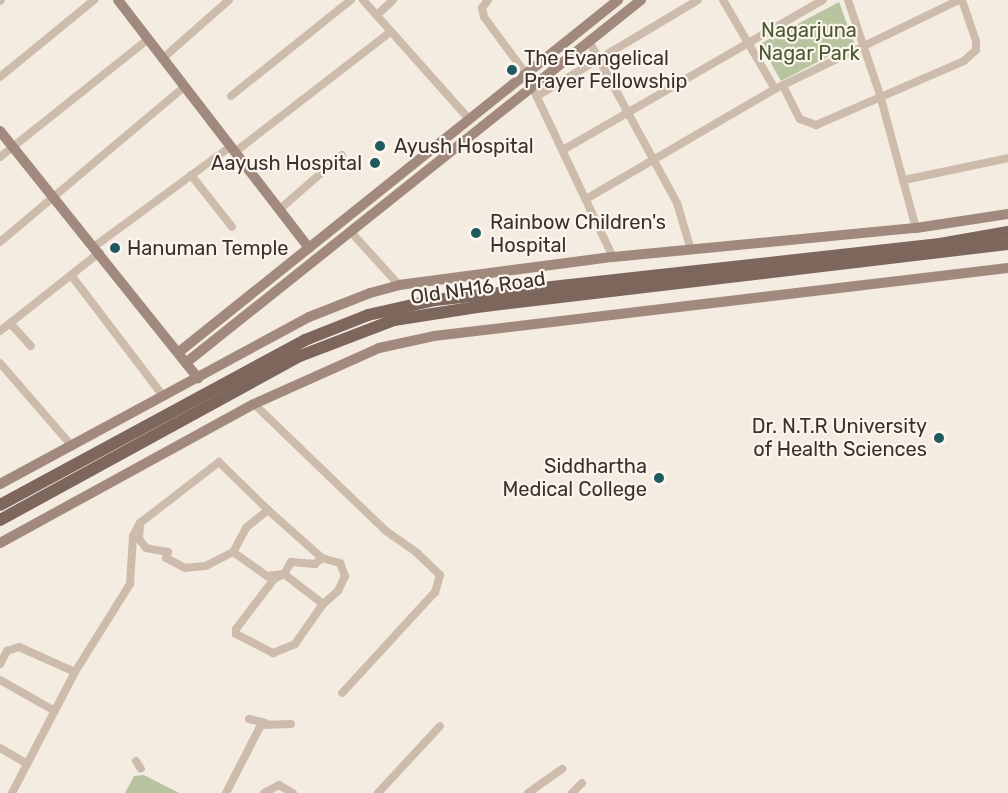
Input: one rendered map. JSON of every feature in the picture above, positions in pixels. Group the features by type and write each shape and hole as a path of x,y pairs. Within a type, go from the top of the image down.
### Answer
{"main road":[{"name":"Old NH16 Road","path":"0,505 305,340 368,315 446,298 940,244 1008,232"},
{"name":"Old NH16 Road","path":"0,520 300,356 394,320 466,308 1008,244"}],"street":[{"path":"0,77 94,0"},
{"path":"118,0 146,41 167,54 184,87 309,248"},
{"path":"167,54 229,0"},
{"path":"231,96 351,0"},
{"path":"363,0 468,118"},
{"path":"377,15 393,0"},
{"path":"488,0 482,8 484,17 526,74 614,257"},
{"path":"179,352 618,0"},
{"path":"187,362 355,228 535,91 589,41 641,0"},
{"path":"535,91 600,57 698,0"},
{"path":"586,199 654,157 779,88 864,44 960,0 975,33 973,55 880,95 831,120 810,125 800,119 779,88 723,0"},
{"path":"563,150 823,0"},
{"path":"848,0 880,95 915,228"},
{"path":"0,331 71,275 97,249 191,175 233,149 390,32"},
{"path":"0,158 146,41"},
{"path":"589,41 631,112 678,202 691,250"},
{"path":"0,242 184,87"},
{"path":"0,131 97,249 198,378"},
{"path":"280,209 342,155"},
{"path":"904,180 1008,158"},
{"path":"191,175 232,227"},
{"path":"351,214 355,228 399,285"},
{"path":"0,484 309,317 399,285 614,257 915,228 1008,214"},
{"path":"0,543 254,404 356,356 434,336 1008,268"},
{"path":"71,275 164,397"},
{"path":"10,323 31,346"},
{"path":"0,363 72,446"},
{"path":"254,404 386,531 440,575 435,592 342,693"},
{"path":"12,793 75,672 130,584 133,536 140,523 219,462 322,558 340,563 345,576 338,591 323,604 295,644 273,653 236,634 236,629 274,579 284,573 291,562 315,564 322,558"},
{"path":"140,523 139,539 146,548 168,552 166,558 185,568 206,566 232,552 246,528 268,510"},
{"path":"232,552 267,576 284,573 323,604"},
{"path":"0,664 7,651 19,647 75,672"},
{"path":"0,680 55,711"},
{"path":"249,719 291,724"},
{"path":"226,793 257,730 268,723"},
{"path":"378,793 440,726"},
{"path":"0,748 26,763"},
{"path":"136,762 141,769"},
{"path":"528,793 562,769"},
{"path":"572,793 582,783"},
{"path":"264,793 279,785 293,793"}],"green space":[{"name":"Nagarjuna Nagar Park","path":"839,2 854,43 781,81 760,44"},
{"path":"144,775 179,793 125,793 134,776"}],"place":[{"name":"The Evangelical Prayer Fellowship","path":"512,70"},
{"name":"Ayush Hospital","path":"380,146"},
{"name":"Aayush Hospital","path":"375,163"},
{"name":"Rainbow Children's Hospital","path":"476,233"},
{"name":"Hanuman Temple","path":"115,248"},
{"name":"Dr. N.T.R University of Health Sciences","path":"939,438"},
{"name":"Siddhartha Medical College","path":"659,478"}]}
